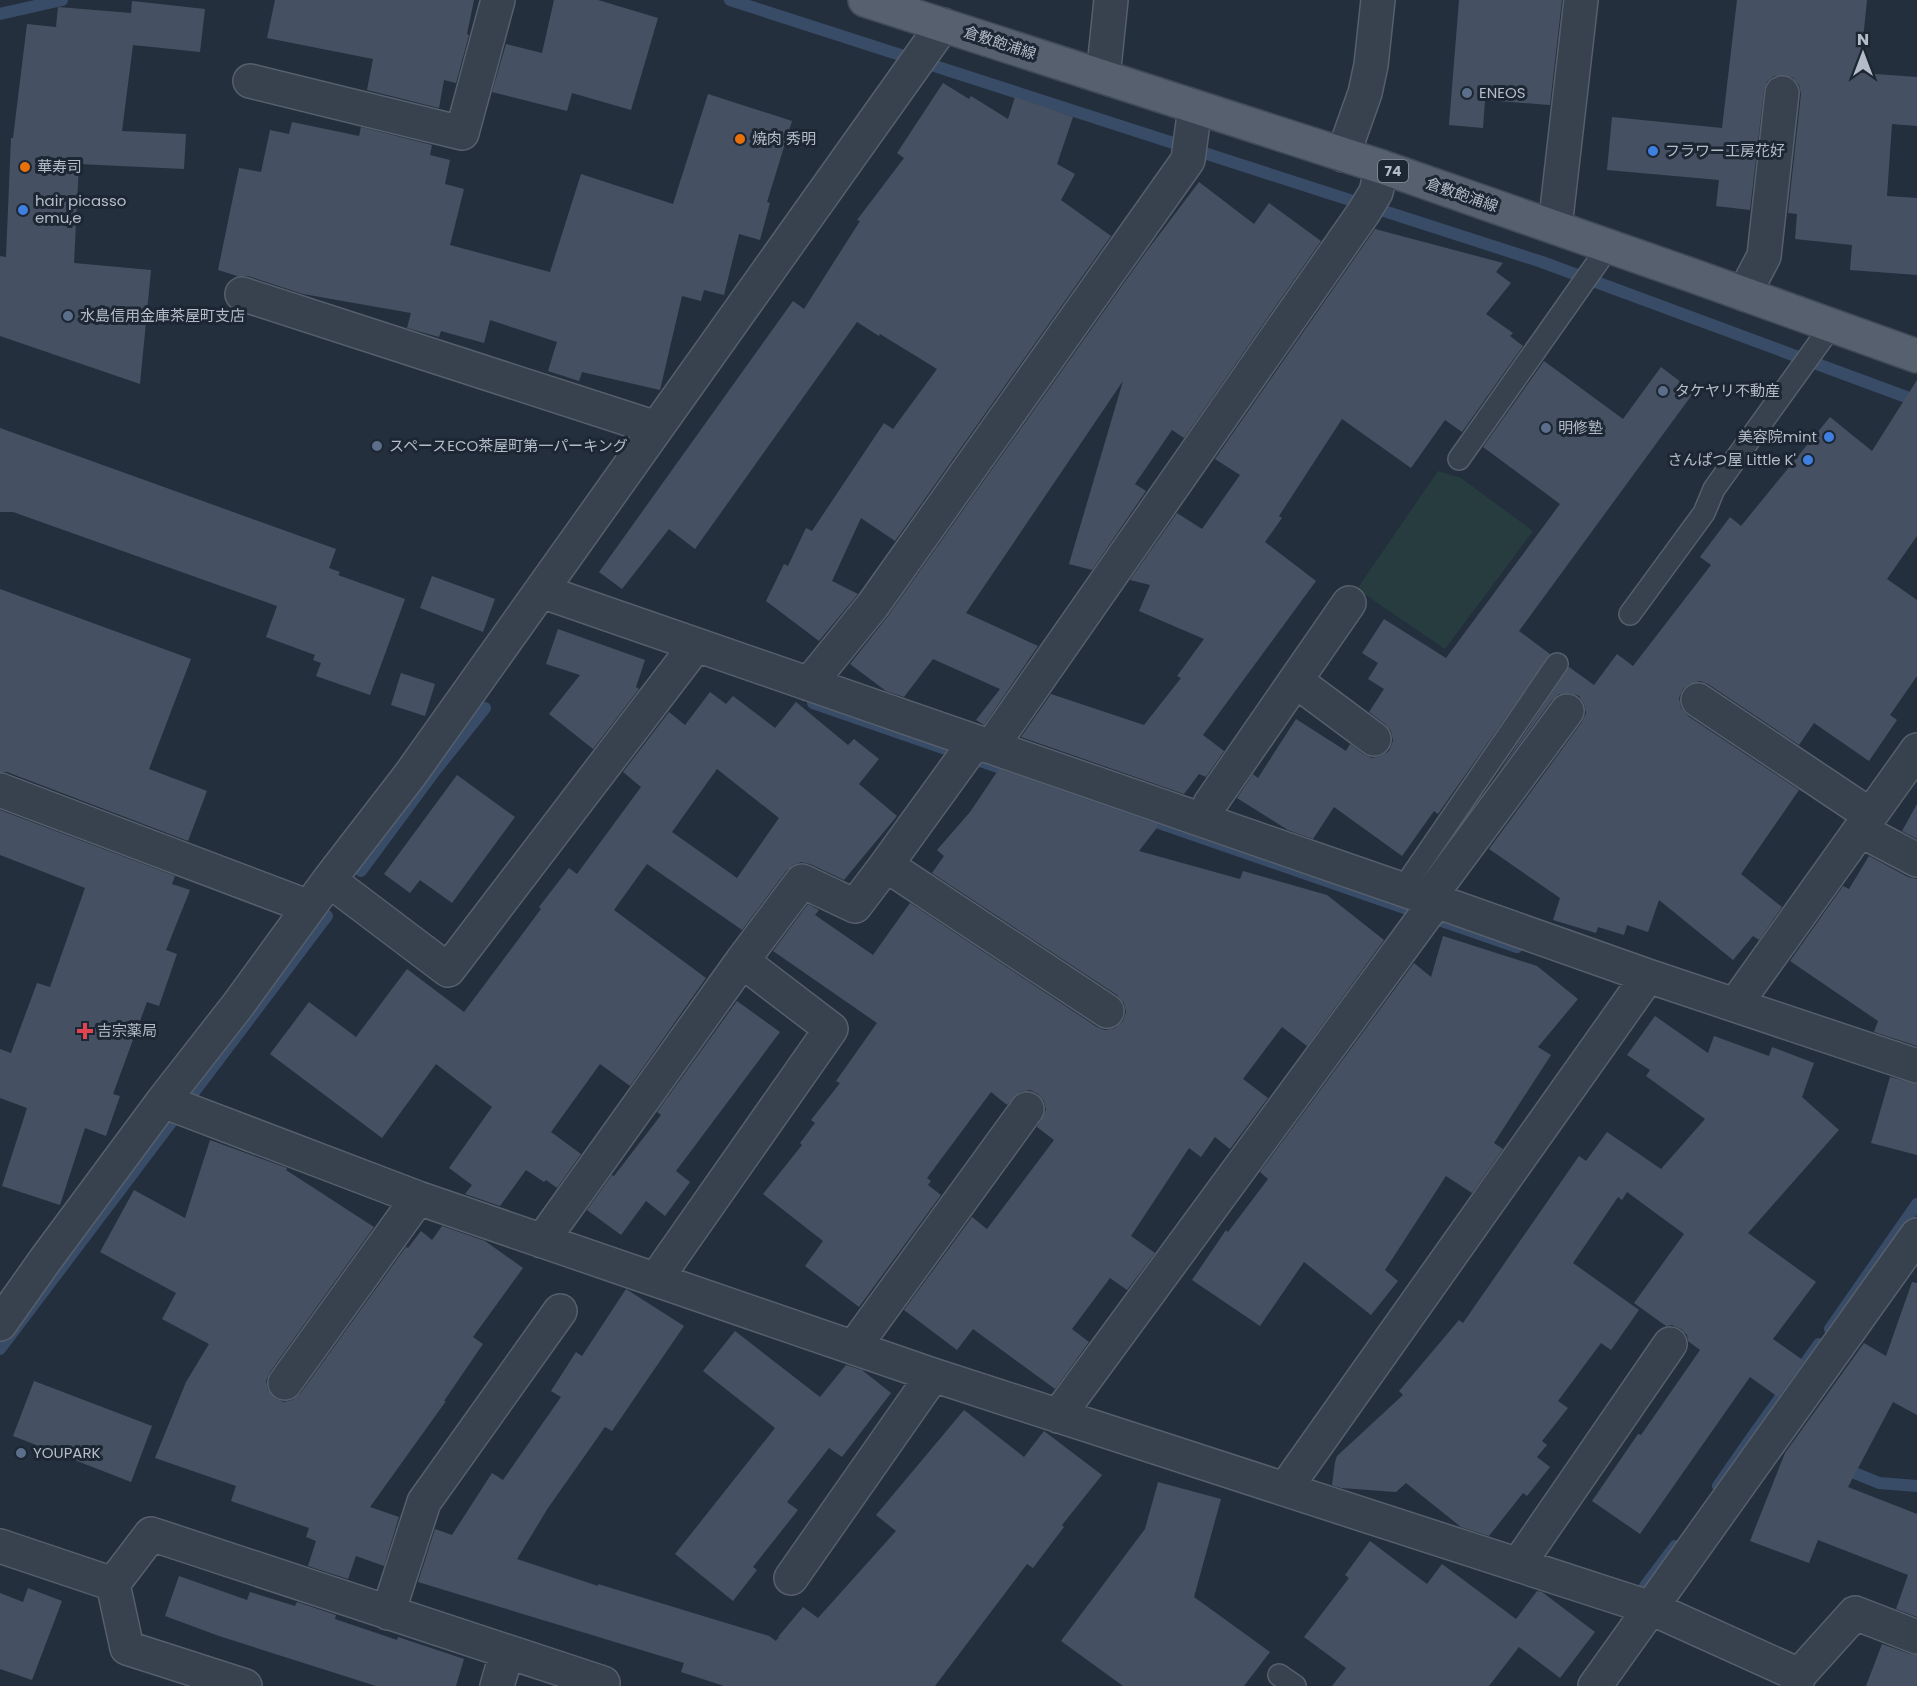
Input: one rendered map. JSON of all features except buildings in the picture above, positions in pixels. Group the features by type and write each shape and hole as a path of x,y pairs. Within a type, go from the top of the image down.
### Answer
{"main road":[{"name":"倉敷飽浦線","path":"865,0 1103,77 1191,135 1343,155 1373,192 1555,227 1594,267 1744,294 1917,356"}],"street":[{"path":"250,81 462,133 498,0"},
{"path":"1103,77 1111,0"},
{"path":"1343,155 1365,93 1371,65 1378,0"},
{"path":"1555,227 1581,0"},
{"path":"0,1324 46,1259 177,1107 238,1005 329,880 410,775 943,25"},
{"path":"1744,294 1764,256 1782,93"},
{"path":"809,684 873,605 1191,135"},
{"path":"542,1241 742,961 802,881 855,906 973,751 1373,192"},
{"path":"242,294 656,428"},
{"path":"541,591 809,684 973,751 1205,821 1641,986 1735,1005 1917,1066"},
{"path":"1205,821 1210,804 1349,603"},
{"path":"329,880 448,970 696,645"},
{"path":"1296,681 1374,739"},
{"path":"1698,700 1917,860"},
{"path":"1058,1416 1423,904 1567,711"},
{"path":"1735,1005 1917,750"},
{"path":"0,790 309,907"},
{"path":"886,865 1107,1011"},
{"path":"656,1279 831,1029 742,961"},
{"path":"1285,1489 1641,986"},
{"path":"177,1107 418,1198 933,1375 1651,1608 1798,1681 1855,1613 1917,1637"},
{"path":"854,1347 1028,1109"},
{"path":"285,1383 418,1198"},
{"path":"1595,1686 1917,1235"},
{"path":"388,1613 424,1502 560,1311"},
{"path":"1518,1565 1670,1344"},
{"path":"791,1578 933,1375"},
{"path":"245,1686 127,1648 113,1584 151,1534 603,1683"},
{"path":"0,1546 113,1584"},
{"path":"497,1686 507,1652"}],"lane":[{"path":"1459,459 1594,267"},
{"path":"1630,614 1704,513 1714,489 1832,326"},
{"path":"1423,904 1557,664"}],"green space":[{"path":"1438,471 1461,478 1533,531 1445,649 1357,589"}],"waterway":[{"path":"0,14 62,0"},
{"path":"730,0 1542,262 1917,401"},
{"path":"813,703 1517,947"},
{"path":"361,871 434,772 485,708"},
{"path":"0,1349 327,916"},
{"path":"1830,1329 1917,1204"},
{"path":"1757,1430 1819,1344"},
{"path":"1718,1486 1757,1430 1761,1432"},
{"path":"1840,1467 1879,1483 1917,1486"},
{"path":"1645,1586 1675,1546"}],"place":[{"name":"ENEOS","path":"1467,93"},
{"name":"焼肉 秀明","path":"740,139"},
{"name":"フラワー工房花好","path":"1653,151"},
{"name":"華寿司","path":"25,167"},
{"name":"hair picasso emu,e","path":"23,210"},
{"name":"水島信用金庫茶屋町支店","path":"68,316"},
{"name":"タケヤリ不動産","path":"1663,391"},
{"name":"明修塾","path":"1546,428"},
{"name":"美容院mint","path":"1829,437"},
{"name":"スペースECO茶屋町第一パーキング","path":"377,446"},
{"name":"さんぱつ屋 Little K'","path":"1808,460"},
{"name":"吉宗薬局","path":"85,1031"},
{"name":"YOUPARK","path":"21,1453"}]}
